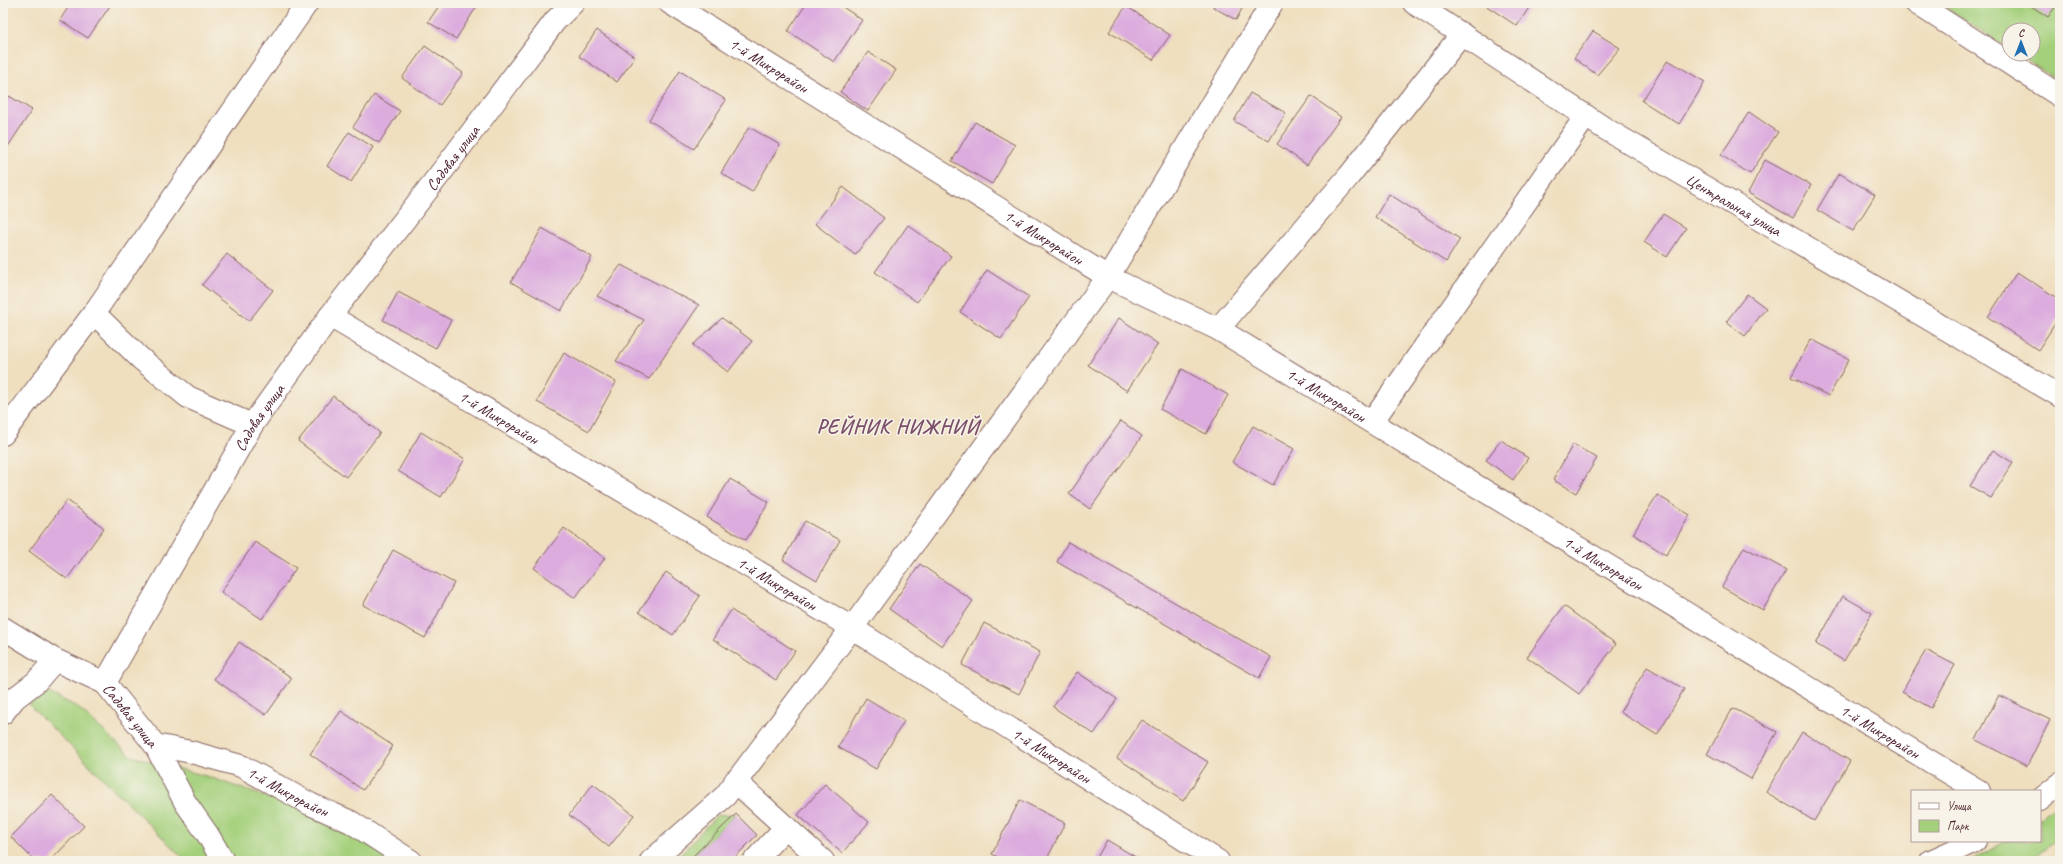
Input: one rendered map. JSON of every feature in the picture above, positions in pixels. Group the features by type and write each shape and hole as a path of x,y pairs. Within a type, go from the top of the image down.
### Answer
{"street":[{"path":"3,434 94,312 307,3"},
{"name":"Садовая улица","path":"223,861 208,835 185,802 154,745 105,683 252,425 330,316 450,161 555,21 573,3"},
{"name":"1-й Микрорайон","path":"670,3 1108,277 1218,329 1977,790"},
{"path":"651,861 725,796 852,628 1108,277 1272,3"},
{"name":"Центральная улица","path":"1414,3 1586,116 2060,396"},
{"path":"1916,3 2060,96"},
{"path":"1218,329 1349,176 1462,34"},
{"path":"1372,422 1586,116"},
{"path":"94,312 141,359 188,397 252,425"},
{"name":"1-й Микрорайон","path":"330,316 852,628 1218,861"},
{"path":"3,628 55,660 105,683"},
{"path":"3,713 15,698 36,682 55,660"},
{"name":"1-й Микрорайон","path":"154,745 191,752 241,766 310,804 351,822 411,861"},
{"path":"735,781 823,861"},
{"path":"2041,799 2060,784"},
{"path":"754,861 786,828"},
{"path":"1931,861 1973,842"}],"green space":[{"path":"1940,3 2060,3 2060,82 2029,62 2041,62 2041,22 2001,22 2001,44"},
{"path":"45,691 77,707 131,756 206,776 303,810 346,832 395,861 186,861 28,704"},
{"path":"2060,803 2060,837 2030,861 1971,861 2004,842 2041,842 2041,818"},
{"path":"736,814 688,861 674,861 717,815"}],"building":[{"path":"71,3 112,3 88,38 60,20"},
{"path":"441,3 479,3 456,39 428,22"},
{"path":"807,3 837,3 862,20 834,62 788,31"},
{"path":"1215,3 1245,3 1236,20 1213,7"},
{"path":"1482,3 1532,3 1517,26"},
{"path":"2034,3 2058,3 2048,17 2031,6"},
{"path":"1126,6 1170,35 1153,60 1109,32"},
{"path":"597,30 635,57 617,82 579,56"},
{"path":"1593,31 1620,48 1597,75 1574,58"},
{"path":"425,46 463,73 440,105 402,78"},
{"path":"868,52 896,70 868,111 840,92"},
{"path":"1668,60 1705,82 1679,124 1642,101"},
{"path":"680,71 726,100 694,149 649,120"},
{"path":"1250,93 1286,113 1269,141 1234,121"},
{"path":"374,95 400,111 379,143 353,127"},
{"path":"9,96 32,110 3,154 3,105"},
{"path":"1311,96 1341,117 1307,165 1277,144"},
{"path":"1749,112 1778,132 1750,174 1721,155"},
{"path":"975,122 1015,145 992,184 952,161"},
{"path":"749,127 780,145 752,192 721,173"},
{"path":"349,132 373,147 351,182 327,166"},
{"path":"1765,160 1811,185 1793,218 1748,193"},
{"path":"1839,173 1875,195 1853,231 1817,210"},
{"path":"843,187 884,218 855,255 815,224"},
{"path":"1389,194 1460,239 1446,262 1375,217"},
{"path":"1663,214 1686,228 1667,257 1644,242"},
{"path":"908,225 951,256 917,302 875,272"},
{"path":"542,228 592,257 561,311 511,282"},
{"path":"227,254 273,290 249,321 202,285"},
{"path":"621,265 699,305 649,379 616,361 644,320 597,296"},
{"path":"987,270 1029,297 1001,339 960,312"},
{"path":"2017,272 2060,300 2060,316 2038,350 1988,317"},
{"path":"398,292 451,320 436,348 383,320"},
{"path":"1747,294 1766,308 1745,336 1726,322"},
{"path":"722,318 752,341 728,372 693,345"},
{"path":"1119,318 1158,344 1127,391 1088,365"},
{"path":"1811,339 1849,359 1829,396 1791,377"},
{"path":"564,353 616,382 589,431 537,402"},
{"path":"1182,369 1228,395 1206,434 1160,409"},
{"path":"333,396 380,433 346,477 298,441"},
{"path":"1121,421 1142,436 1090,509 1069,494"},
{"path":"1253,426 1294,449 1273,485 1232,462"},
{"path":"421,432 465,459 441,497 398,471"},
{"path":"1501,440 1528,458 1513,480 1486,460"},
{"path":"1573,444 1597,458 1576,493 1553,480"},
{"path":"1993,450 2013,463 1991,498 1970,486"},
{"path":"730,479 769,502 746,540 707,517"},
{"path":"1657,495 1690,515 1666,555 1633,534"},
{"path":"67,500 104,528 67,579 29,551"},
{"path":"805,521 840,540 817,580 783,560"},
{"path":"564,528 605,558 575,598 534,568"},
{"path":"255,542 296,568 262,619 221,592"},
{"path":"1068,542 1271,657 1259,678 1057,562"},
{"path":"1744,547 1786,570 1763,610 1722,587"},
{"path":"393,550 454,583 425,638 363,605"},
{"path":"920,564 973,601 942,646 889,609"},
{"path":"666,572 700,596 673,635 639,612"},
{"path":"1843,596 1872,613 1844,661 1816,644"},
{"path":"1564,606 1616,644 1579,694 1527,657"},
{"path":"731,610 795,651 776,680 713,639"},
{"path":"984,623 1040,652 1019,694 962,665"},
{"path":"239,642 292,678 266,715 214,679"},
{"path":"1926,650 1955,665 1931,708 1902,692"},
{"path":"1647,667 1684,689 1657,735 1620,712"},
{"path":"1077,672 1117,699 1094,734 1053,707"},
{"path":"1999,695 2050,720 2027,766 1976,740"},
{"path":"866,698 904,721 876,769 838,747"},
{"path":"1733,708 1777,732 1751,779 1707,754"},
{"path":"341,711 393,746 363,790 310,754"},
{"path":"1142,720 1208,762 1183,801 1117,758"},
{"path":"1802,732 1850,761 1814,821 1766,792"},
{"path":"593,784 634,815 609,847 569,815"},
{"path":"825,784 869,822 842,853 798,815"},
{"path":"52,795 84,826 50,861 35,861 11,837"},
{"path":"1020,800 1065,823 1046,861 1005,861 992,854"},
{"path":"736,814 757,835 731,861 688,861"},
{"path":"1107,840 1142,861 1095,861"}],"district":[{"name":"РЕЙНИК НИЖНИЙ","path":"898,426"}]}
